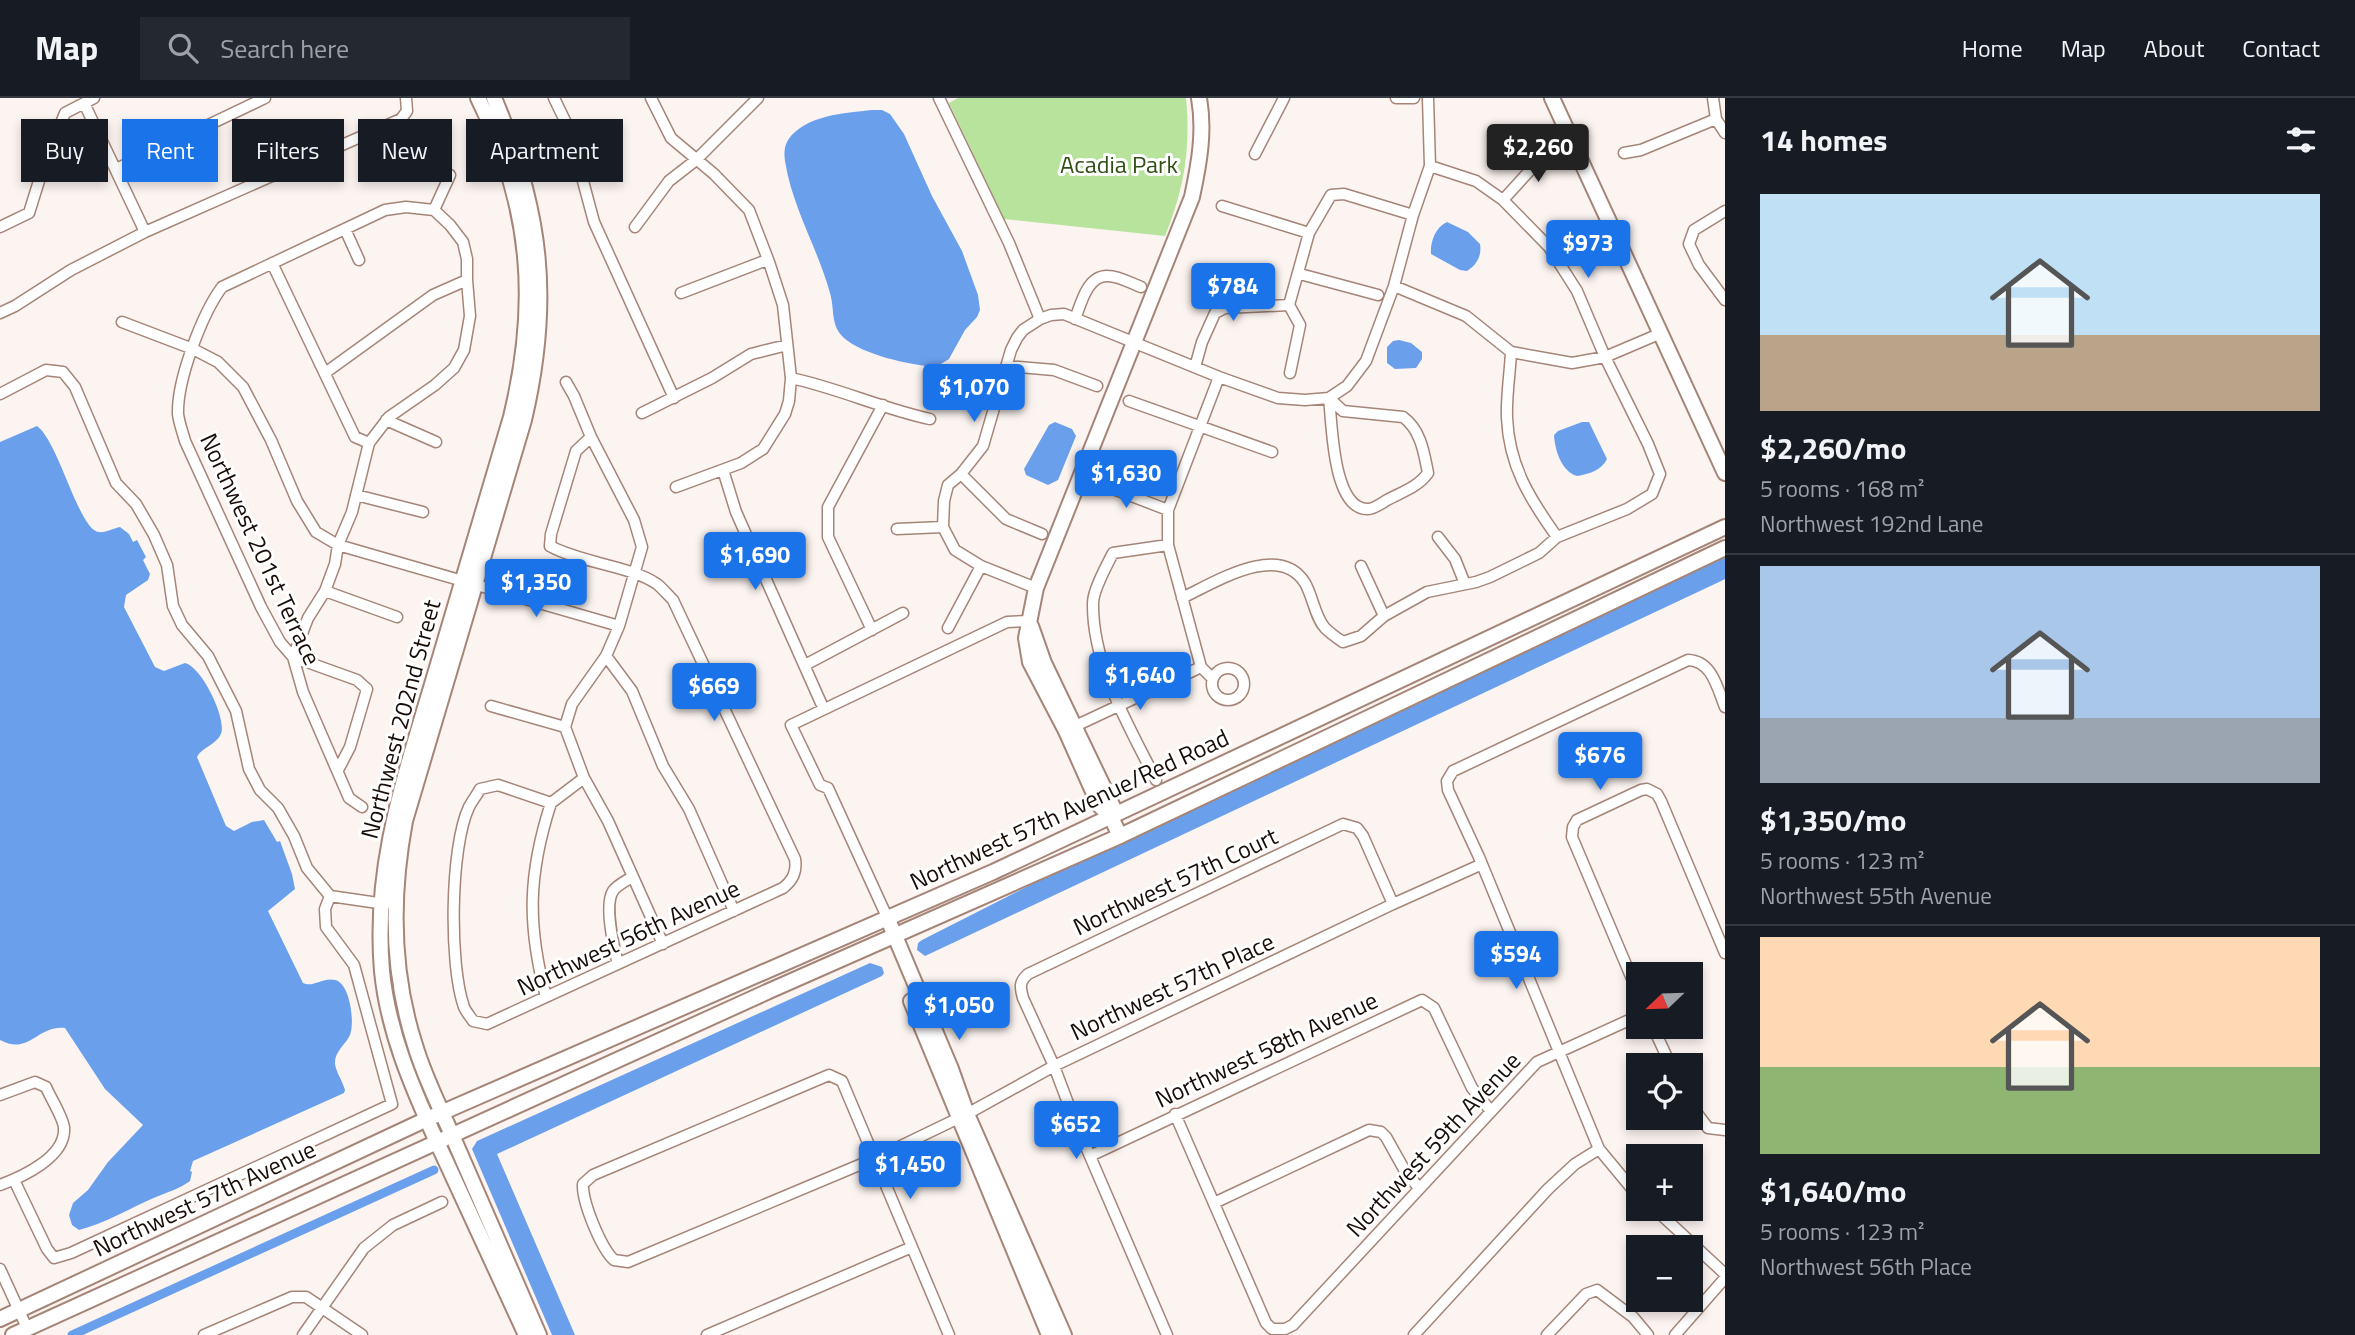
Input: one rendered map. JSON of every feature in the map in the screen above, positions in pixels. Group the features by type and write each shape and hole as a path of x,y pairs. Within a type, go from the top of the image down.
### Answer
{"main road":[{"path":"478,98 496,138 513,187 533,263"},
{"path":"494,98 525,184 533,263"},
{"path":"1120,836 1111,817 1113,807 1071,729 1030,662 1026,638 1035,588 1192,197 1202,135 1199,98"},
{"path":"1552,98 1725,472"},
{"name":"Northwest 202nd Street","path":"526,1335 406,1071 387,1008 381,959 388,905 393,818 468,582 512,417 519,386 533,263"},
{"name":"Northwest 57th Avenue/Red Road","path":"427,1119 992,872 1725,527"},
{"name":"Northwest 57th Avenue/Red Road","path":"437,1142 1120,836 1725,548"},
{"name":"Northwest 202nd Street","path":"388,905 407,1017 422,1065 539,1335"},
{"path":"887,917 891,937 951,1069 963,1116 1049,1335"},
{"path":"963,1116 1064,1335"},
{"name":"Northwest 57th Avenue","path":"0,1319 427,1119"},
{"name":"Northwest 57th Avenue","path":"13,1335 437,1142"}],"street":[{"path":"0,227 29,213 65,113 94,98"},
{"path":"116,169 265,98"},
{"path":"0,313 71,270 145,232 401,119 407,111 406,98"},
{"path":"554,98 569,129 594,222 674,398"},
{"path":"651,98 671,138 714,174 749,210 783,305 790,378 789,401 785,414 763,449 741,463 676,487"},
{"path":"635,226 669,181 696,160 758,98"},
{"path":"939,98 1009,243 1040,319"},
{"path":"1255,154 1284,98"},
{"path":"1396,98 1414,98"},
{"path":"1035,588 981,566 955,550 943,527 948,485 961,474 983,446 1007,366 1017,338 1023,330 1040,319 1064,314 1278,398 1329,398 1347,386 1366,360 1394,286 1413,215 1430,166 1428,98"},
{"path":"1713,98 1716,119 1725,133"},
{"path":"84,103 145,232"},
{"path":"1623,153 1641,150 1716,119"},
{"path":"1503,200 1551,147"},
{"path":"1182,598 1234,573 1273,563 1293,569 1305,583 1324,627 1343,642 1361,636 1384,616 1427,592 1490,577 1539,553 1557,537 1627,509 1652,494 1660,474 1648,443 1605,357 1577,291 1549,247 1503,200 1476,181 1430,166"},
{"path":"338,770 350,747 367,689 356,680 293,657 308,618 325,591 335,564 338,545 356,495 369,443 386,420 454,368 464,350 470,316 467,259 463,242 434,210 447,182"},
{"path":"1290,373 1300,325 1290,306 1309,233 1331,195 1345,194 1413,215"},
{"path":"1222,206 1309,233"},
{"name":"Northwest 201st Terrace","path":"362,807 349,798 303,692 293,657 280,642 261,607 185,441 178,415 184,377 193,349 210,303 222,287 385,210 406,207 434,210"},
{"path":"1725,211 1694,230 1689,244 1699,265 1725,300"},
{"path":"345,229 359,260"},
{"path":"681,293 767,260"},
{"path":"272,263 355,437 369,443"},
{"path":"1300,274 1378,295"},
{"path":"1075,319 1087,287 1094,280 1107,276 1141,287"},
{"path":"325,373 433,295 467,281"},
{"path":"1394,286 1466,316 1511,352 1572,363 1605,357 1659,334"},
{"path":"1195,367 1202,342 1215,313 1225,308 1290,306"},
{"path":"122,322 193,349 218,362 243,387 271,440 296,501 316,532 338,545 619,626"},
{"path":"642,413 751,354 787,345"},
{"path":"1511,352 1507,418 1514,465 1531,500 1557,537"},
{"path":"1007,366 1054,370 1097,386"},
{"path":"0,394 47,370 63,372 75,387 116,483 136,504 167,565 173,606 182,625 208,656 236,711 249,769 260,790 278,808 307,867 330,896 388,905"},
{"path":"1212,678 1201,667 1168,545 1168,510 1219,377"},
{"path":"790,378 819,384 930,419"},
{"path":"566,382 634,520 642,547 619,626 606,656 572,704 565,727 583,778 608,821 663,944"},
{"path":"1329,398 1343,411 1404,417 1411,423 1423,449 1428,473 1421,483 1370,509 1359,508 1348,498 1335,467 1329,398"},
{"path":"1129,401 1272,452"},
{"path":"873,630 828,537 828,507 883,405"},
{"path":"386,420 436,442"},
{"path":"591,437 576,452 551,534 550,546 566,555 635,574"},
{"path":"723,470 736,512 821,703"},
{"path":"961,474 1006,519 1042,534"},
{"path":"1095,482 1168,510"},
{"path":"356,495 423,512"},
{"path":"897,529 943,527"},
{"path":"1438,537 1455,559 1465,584"},
{"path":"1156,780 1100,659 1092,601 1113,553 1168,545"},
{"path":"948,628 981,566"},
{"path":"1361,566 1384,616"},
{"name":"Northwest 56th Avenue","path":"551,803 498,785 480,789 468,808 460,837 455,874 453,933 464,1008 473,1021 486,1024 783,888 797,868 673,600 656,584 635,574"},
{"path":"325,591 397,617"},
{"path":"805,665 903,613"},
{"path":"887,917 828,788 820,785 791,725 1007,622 1030,621"},
{"path":"606,656 632,691 663,766 688,809 734,911"},
{"path":"1626,1182 1599,1149 1480,865 1479,856 1448,790 1447,781 1453,771 1688,660 1697,660 1710,671 1725,706"},
{"path":"1071,729 1201,667"},
{"path":"491,706 565,727"},
{"path":"546,997 535,957 532,889 540,838 551,803 583,778"},
{"path":"1626,965 1572,837 1573,827 1577,820 1647,789 1657,794 1661,801 1725,953"},
{"name":"Northwest 57th Court","path":"1054,1066 1023,998 1021,983 1028,974 1342,824 1352,825 1363,836 1393,904"},
{"name":"Northwest 57th Place","path":"876,1158 842,1081 829,1075 593,1175 583,1184 585,1201 605,1249 614,1260 628,1262 876,1158 963,1116 1054,1066 1480,865"},
{"path":"618,964 611,933 611,896 614,889 632,877"},
{"path":"15,1180 47,1249 54,1258 71,1253 392,1104 354,965 326,928 325,909 330,896"},
{"name":"Northwest 58th Avenue","path":"1090,1156 1422,1000 1434,1008 1472,1088 1490,1110"},
{"name":"Northwest 59th Avenue","path":"1213,1203 1266,1323 1272,1329 1286,1329 1293,1325 1537,1062 1626,1022"},
{"path":"1054,1066 1167,1335"},
{"path":"0,1094 35,1082 46,1087 64,1128 60,1145 48,1160 15,1180 0,1185"},
{"path":"1175,1114 1213,1203 1369,1130 1376,1130 1385,1137 1405,1171 1419,1188"},
{"path":"1703,1121 1708,1128 1721,1130"},
{"path":"1414,1335 1548,1189 1575,1164 1599,1149"},
{"path":"876,1158 948,1335"},
{"path":"303,1335 364,1248 393,1224 442,1202"},
{"path":"1667,1221 1725,1276 1675,1335"},
{"path":"707,1335 912,1247"},
{"path":"0,1269 27,1328"},
{"path":"1547,1335 1586,1294 1598,1290 1633,1317 1648,1335"},
{"path":"204,1335 292,1297 306,1297 362,1335"}],"green space":[{"name":"Acadia Park","path":"958,98 1186,98 1187,152 1177,202 1165,236 1004,219 949,103"}],"water":[{"path":"882,110 890,114 904,134 932,196 962,251 978,295 980,310 977,317 965,330 949,359 936,367 875,354 852,344 840,333 835,323 825,277 788,178 785,150 788,140 795,132 815,120"},
{"path":"1447,222 1468,232 1480,244 1478,259 1467,271 1431,254 1434,236"},
{"path":"1393,341 1411,343 1422,352 1422,359 1416,368 1395,369 1387,363 1387,347"},
{"path":"1055,422 1072,429 1076,436 1058,480 1048,485 1026,475 1024,469 1049,425"},
{"path":"1582,422 1589,422 1607,459 1595,471 1577,476 1563,465 1557,453 1554,435"},
{"path":"37,426 53,449 76,502 91,528 101,532 120,527 129,534 133,542 137,540 146,557 143,560 150,574 148,580 126,595 124,607 155,667 164,671 185,663 199,674 212,694 220,717 221,734 197,757 226,826 234,831 252,822 264,820 277,842 280,841 295,889 268,911 303,983 311,984 331,979 340,983 348,995 352,1021 350,1035 335,1060 344,1093 193,1161 190,1181 186,1184 79,1230 72,1225 69,1215 73,1203 88,1190 108,1162 143,1125 105,1089 65,1028 55,1028 18,1044 0,1040 0,442"},
{"path":"1725,557 1725,579 1719,582 925,956 917,950 918,943 922,940 1109,845 1259,778"},
{"path":"870,963 882,967 882,976 497,1154 575,1335 552,1335 472,1149 477,1141"}],"waterway":[{"path":"72,1335 434,1170"}]}
